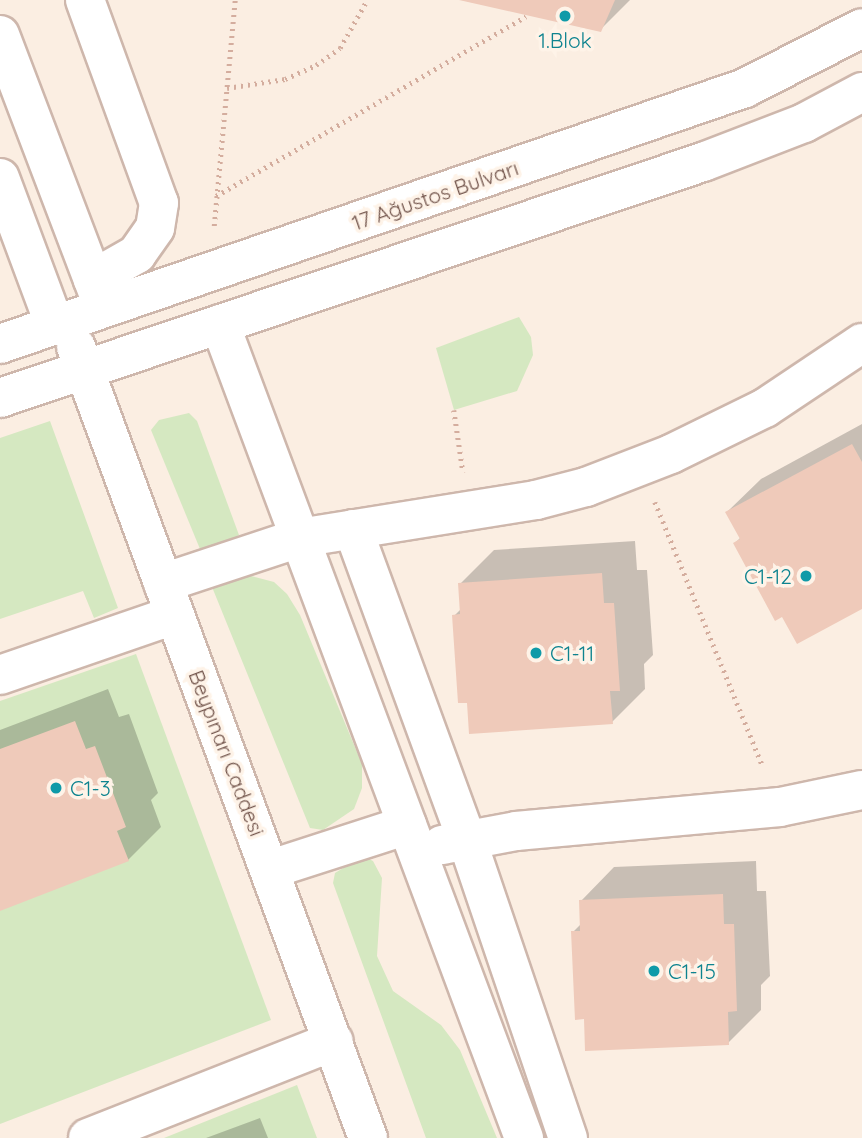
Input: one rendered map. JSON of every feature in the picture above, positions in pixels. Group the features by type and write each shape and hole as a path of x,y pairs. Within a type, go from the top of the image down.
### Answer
{"street":[{"path":"0,35 99,294 137,254 155,228 159,204 85,0"},
{"name":"17 Ağustos Bulvarı","path":"0,344 61,323 99,294 745,88 862,28"},
{"path":"0,398 702,162 804,123 862,92"},
{"name":"Beypınarı Caddesi","path":"0,178 61,323 84,369 271,869 368,1138"},
{"path":"220,324 524,1138"},
{"path":"0,675 299,538 469,511 573,491 640,466 765,408 862,343"},
{"path":"353,529 467,840 568,1138"},
{"path":"271,869 412,837 467,840 516,831 780,807 862,790"},
{"path":"88,1138 334,1041"}],"path":[{"path":"213,234 235,0"},
{"path":"227,89 285,79 316,65 340,48 368,0"},
{"path":"216,196 526,16"},
{"path":"454,410 469,511"},
{"path":"640,466 780,807"}],"green space":[{"path":"519,317 531,337 533,355 517,391 454,410 436,348"},
{"path":"189,413 197,421 239,535 212,552 200,549 151,430 159,420"},
{"path":"50,421 118,608 94,618 83,591 0,619 0,438"},
{"path":"243,574 274,582 287,594 300,615 362,764 362,788 354,809 323,830 310,828 212,587"},
{"path":"136,654 271,1020 0,1124 0,701"},
{"path":"363,856 373,861 382,878 377,956 393,991 441,1025 460,1050 497,1138 426,1138 333,883 335,873"},
{"path":"297,1085 317,1138 164,1138"}],"building":[{"name":"1.Blok","path":"459,0 615,0 601,32"},
{"name":"C1-12","path":"852,444 862,462 862,609 797,644 782,617 775,621 733,543 740,539 725,512"},
{"name":"C1-11","path":"602,573 604,603 614,603 620,691 610,691 613,724 469,734 467,703 458,703 452,615 460,614 458,583"},
{"name":"C1-3","path":"75,721 86,749 95,746 126,827 117,831 129,861 0,911 0,749"},
{"name":"C1-15","path":"723,894 724,924 734,924 737,1011 728,1012 729,1045 585,1051 584,1019 575,1020 571,931 580,931 579,900"}],"place":[{"name":"1.Blok","path":"565,16"},
{"name":"C1-12","path":"806,576"},
{"name":"C1-11","path":"536,653"},
{"name":"C1-3","path":"56,788"},
{"name":"C1-15","path":"654,971"}]}
